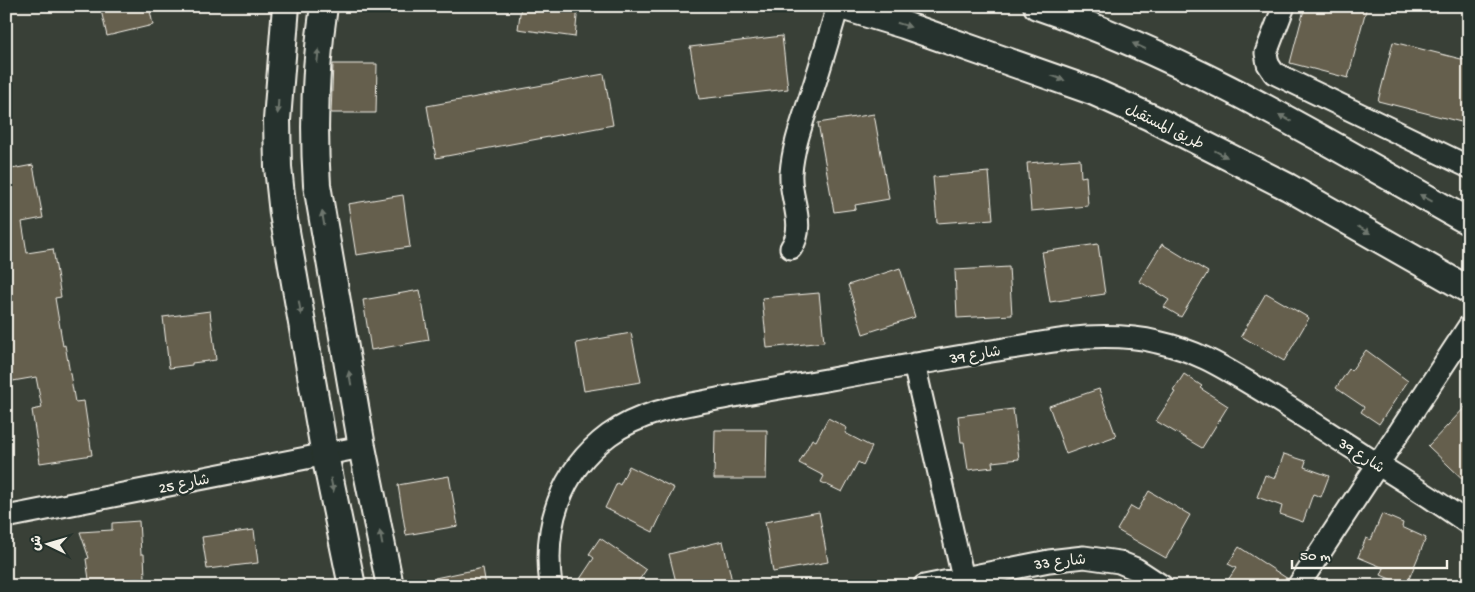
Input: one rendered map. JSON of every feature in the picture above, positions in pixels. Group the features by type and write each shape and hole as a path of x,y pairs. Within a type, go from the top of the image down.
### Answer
{"street":[{"path":"286,6 277,120 278,167 284,214 326,455 352,586"},
{"path":"324,6 316,71 314,142 317,184 362,447 390,586"},
{"path":"791,248 796,240 798,231 791,176 793,156 802,119 840,6"},
{"name":"طريق المستقبل","path":"840,6 904,25 1092,91 1150,117 1288,187 1469,290"},
{"path":"1037,6 1134,44 1207,78 1280,115 1469,222"},
{"path":"1284,6 1266,53 1268,64 1274,74 1469,167"},
{"path":"1298,586 1469,326"},
{"name":"شارع 39","path":"550,586 548,542 554,511 571,475 588,453 610,435 643,417 686,405 914,364 1064,339 1090,337 1137,338 1156,341 1207,357 1273,397 1469,524"},
{"path":"914,364 963,578"},
{"name":"شارع 25","path":"6,517 362,447"},
{"name":"شارع 33","path":"924,586 1048,561 1084,557 1119,562 1136,569 1162,586"}],"building":[{"path":"100,6 149,6 153,25 107,36"},
{"path":"521,6 578,6 575,37 518,29"},
{"path":"1305,6 1367,6 1348,78 1290,63"},
{"path":"782,36 788,89 699,99 690,47"},
{"path":"1393,42 1469,61 1469,124 1378,101"},
{"path":"333,64 377,64 376,113 331,113"},
{"path":"604,74 613,125 436,158 427,106"},
{"path":"874,114 889,199 855,205 856,209 834,212 818,123"},
{"path":"1080,159 1081,177 1086,176 1088,206 1031,211 1027,163"},
{"path":"33,165 43,218 22,222 27,253 53,249 61,297 55,298 63,346 65,345 75,402 84,401 92,455 40,463 32,410 42,408 36,377 13,381 6,344 6,170"},
{"path":"989,172 993,219 937,223 933,177"},
{"path":"403,195 410,247 356,255 348,204"},
{"path":"1098,244 1105,294 1050,302 1042,252"},
{"path":"1162,244 1208,272 1181,317 1164,307 1169,300 1139,281"},
{"path":"1009,267 1012,315 957,318 955,270"},
{"path":"900,268 915,317 863,334 848,285"},
{"path":"420,290 429,340 371,350 363,300"},
{"path":"819,293 824,342 767,348 762,298"},
{"path":"1266,293 1309,318 1284,361 1241,336"},
{"path":"210,311 216,360 169,368 163,317"},
{"path":"631,333 641,382 584,391 576,343"},
{"path":"1366,350 1408,381 1379,424 1361,412 1364,407 1336,388 1349,369 1351,371"},
{"path":"1184,374 1202,386 1200,388 1228,406 1202,448 1156,421"},
{"path":"1099,389 1116,436 1066,454 1049,406"},
{"path":"1469,403 1469,485 1428,446"},
{"path":"1013,409 1019,459 992,462 993,467 968,470 964,442 961,442 958,416"},
{"path":"828,418 847,428 845,433 872,447 863,465 858,462 842,492 821,482 824,476 799,463 812,439 816,441"},
{"path":"715,430 767,430 766,479 714,479"},
{"path":"1284,454 1306,461 1304,467 1329,476 1321,497 1313,494 1303,522 1280,514 1282,506 1257,497 1265,475 1275,479"},
{"path":"629,466 674,488 653,532 605,508 617,483 620,485"},
{"path":"449,476 458,526 406,535 398,485"},
{"path":"1149,491 1190,515 1166,558 1117,530 1131,506 1138,510"},
{"path":"819,512 828,562 773,572 765,522"},
{"path":"1382,514 1403,523 1402,527 1426,538 1406,586 1381,575 1384,568 1358,557 1366,538 1371,540"},
{"path":"139,521 141,554 144,554 145,578 111,580 111,586 90,586 86,559 89,558 80,532 112,530 112,523"},
{"path":"254,530 258,563 207,569 202,537"},
{"path":"600,538 646,570 635,586 590,586 580,579 594,558 589,554"},
{"path":"723,541 733,586 677,586 669,554"},
{"path":"1239,547 1288,579 1286,586 1224,586 1236,568 1228,564"},
{"path":"483,568 486,586 436,586 435,578"}]}
